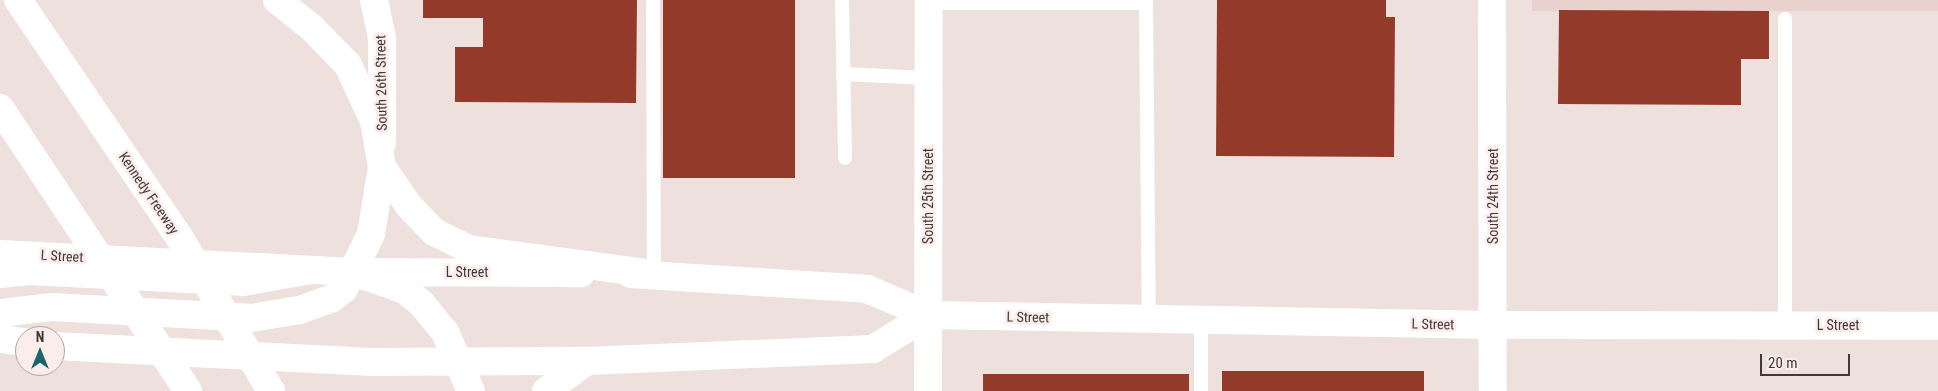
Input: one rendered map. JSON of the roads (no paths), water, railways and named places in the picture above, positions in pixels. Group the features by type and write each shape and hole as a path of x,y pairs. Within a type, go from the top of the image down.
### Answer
{"main road":[{"name":"Kennedy Freeway","path":"18,0 178,234 271,391"},
{"path":"0,313 51,307 251,318 300,310 331,299 344,289 371,234 382,167 374,121 348,65 312,28 276,0"},
{"name":"South 26th Street","path":"374,0 382,39 382,167"},
{"name":"South 24th Street","path":"1492,0 1493,391"},
{"name":"South 25th Street","path":"928,391 929,1"},
{"path":"0,108 188,391"},
{"path":"382,167 409,206 434,232 469,249 654,274"},
{"name":"L Street","path":"0,274 16,260 243,282 311,270 654,274 867,289 928,315 1494,324 1938,326"},
{"path":"354,272 405,290 422,304 445,332 471,391"},
{"path":"68,347 372,362 588,361 873,349 928,315"},
{"path":"0,338 15,340"},
{"path":"546,391 588,361"}],"lane":[{"path":"653,0 654,274"},
{"path":"842,0 845,158"},
{"path":"929,1 1146,3 1150,319"},
{"path":"1785,19 1786,325"},
{"path":"843,74 928,78"},
{"path":"1201,320 1201,391"}]}
